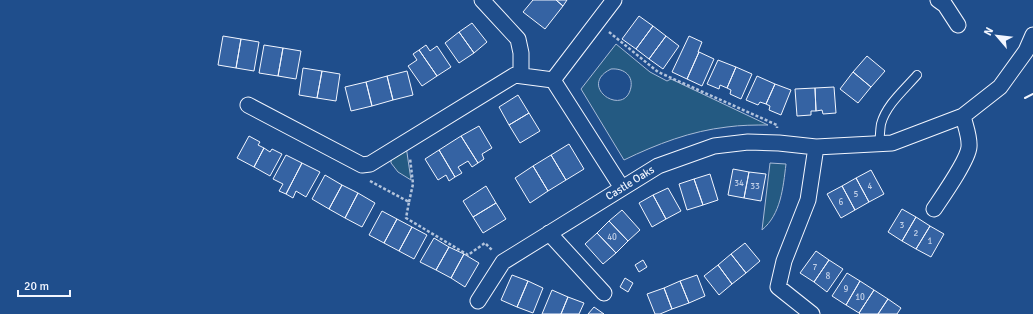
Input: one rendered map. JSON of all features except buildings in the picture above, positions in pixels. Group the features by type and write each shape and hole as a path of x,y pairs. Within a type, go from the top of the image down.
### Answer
{"street":[{"path":"482,0 518,39 521,53 521,75"},
{"path":"553,80 614,0"},
{"path":"938,0 945,5 958,25"},
{"name":"Castle Oaks","path":"478,301 503,262 658,166 714,146 748,142 779,143 816,147 892,143 962,116 1000,87 1026,50 1033,35"},
{"path":"248,105 362,166 370,164 502,81 515,75 553,80 622,188"},
{"path":"934,209 965,158 969,147 967,129 962,116"},
{"path":"812,314 778,287 784,261 808,200 816,147"},
{"path":"549,233 604,293"}],"lane":[{"path":"879,144 881,124 887,113 893,103 917,75"}],"path":[{"path":"597,22 658,72 777,125 779,143"},
{"path":"408,140 413,184 408,202 406,218 468,255 485,243 503,262"},
{"path":"362,166 366,179 408,202"}],"shaded area":[{"path":"616,44 650,72 667,81 671,79 768,125 732,126 687,135 624,160 581,89","holes":["611,69 626,73 631,82 631,87 627,96 620,100 613,100 600,91 599,83 602,76"]},
{"path":"406,146 411,180 398,172 391,163 391,160"},
{"path":"770,163 786,164 780,200 773,216 762,230"}],"wall":[{"path":"1025,98 1033,94"}]}
